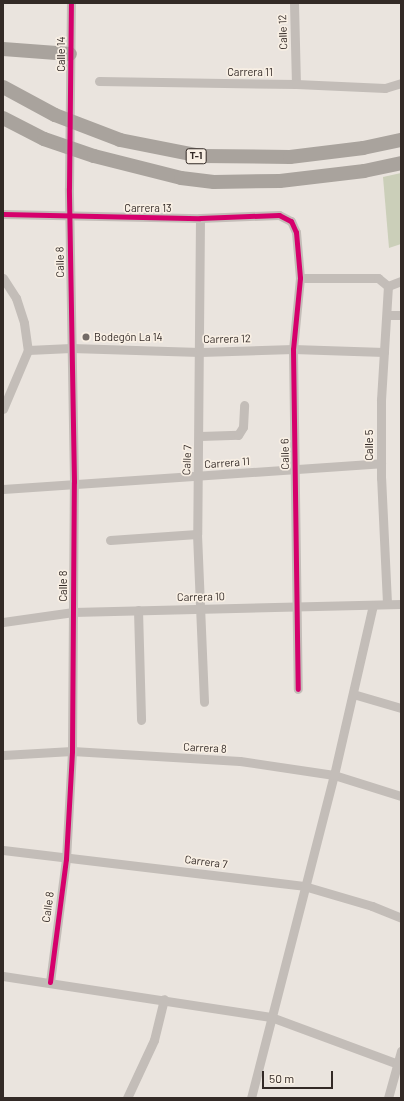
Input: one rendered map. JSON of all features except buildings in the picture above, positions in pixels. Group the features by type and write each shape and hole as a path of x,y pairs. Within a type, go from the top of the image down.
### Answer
{"highway":[{"path":"3,49 70,54"},
{"name":"T-1","path":"3,87 55,115 120,140 201,156 290,157 363,148 401,140"},
{"name":"T-1","path":"3,118 44,139 80,151 181,178 214,182 280,181 364,171 401,163"}],"street":[{"name":"Calle 14","path":"69,188 71,3"},
{"name":"Calle 12","path":"294,3 296,84"},
{"name":"Carrera 11","path":"99,81 296,84 385,88 401,83"},
{"name":"Calle 8","path":"50,982 66,858 72,751 74,482 69,188"},
{"name":"Carrera 13","path":"3,214 69,217 200,218 279,215 291,221"},
{"name":"Calle 7","path":"200,218 200,436 198,534 204,702"},
{"name":"Calle 6","path":"291,221 296,232 300,278 293,350 296,470 298,688"},
{"path":"3,278 16,298 22,316 28,350 3,409"},
{"path":"300,278 378,278 388,286 401,281"},
{"name":"Calle 5","path":"387,603 381,463 384,352 388,315 388,286"},
{"path":"388,315 401,315"},
{"name":"Carrera 12","path":"28,350 71,348 200,352 293,350 384,352"},
{"path":"200,436 238,435 243,427 244,405"},
{"name":"Carrera 11","path":"3,489 74,482 198,477 381,463"},
{"path":"110,540 198,534"},
{"name":"Carrera 10","path":"3,622 73,612 373,605 387,603 401,604"},
{"path":"251,1098 304,886 334,775 373,605"},
{"path":"138,610 141,720"},
{"path":"353,694 401,708"},
{"name":"Carrera 8","path":"3,755 72,751 240,761 334,775 401,796"},
{"name":"Carrera 7","path":"3,850 304,886 372,906 401,918"},
{"path":"3,976 164,999 271,1017 399,1065"},
{"path":"128,1098 154,1040 164,999"},
{"path":"388,1098 399,1065 401,1051"}],"green space":[{"path":"401,173 401,244 389,248 383,177"}],"cycle path":[{"path":"50,982 66,859 72,751 74,482 69,188 71,3"},
{"path":"3,214 200,218 279,215 291,221 296,232 300,278 293,349 298,689"}],"place":[{"name":"Bodegón La 14","path":"86,337"}]}
